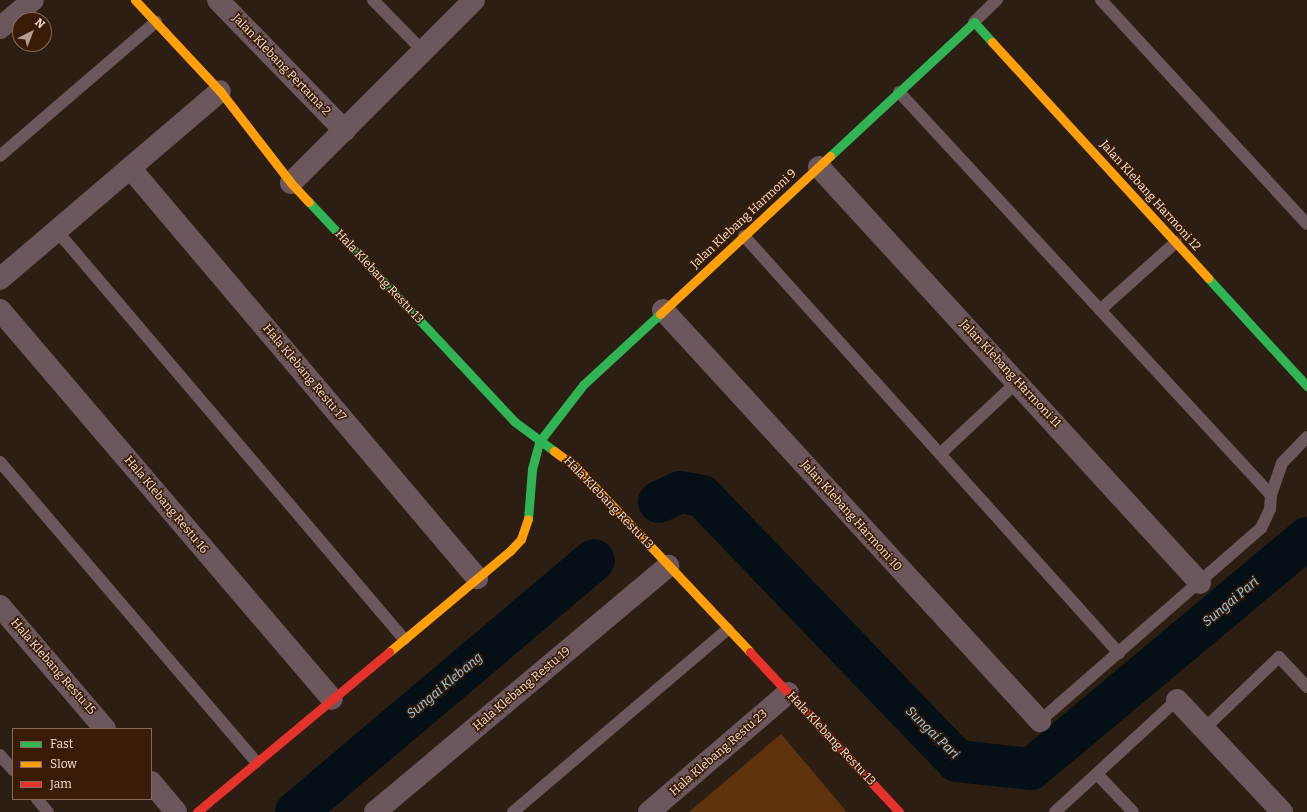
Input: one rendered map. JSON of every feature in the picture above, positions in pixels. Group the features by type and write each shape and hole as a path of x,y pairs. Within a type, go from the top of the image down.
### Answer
{"street":[{"path":"0,28 33,0"},
{"name":"Hala Klebang Restu 13","path":"135,0 220,91 291,183 516,422 539,442 574,466 899,812"},
{"name":"Jalan Klebang Pertama 2","path":"218,0 344,131"},
{"path":"291,183 424,52 474,0"},
{"name":"Jalan Klebang Harmoni 9","path":"539,442 583,385 974,22"},
{"name":"Jalan Klebang Harmoni 12","path":"974,22 1307,386"},
{"path":"0,279 131,169 220,91"},
{"name":"Jalan Klebang Harmoni 11","path":"819,167 1018,381 1200,583"},
{"name":"Hala Klebang Restu 17","path":"131,169 477,578"},
{"name":"Hala Klebang Restu 16","path":"0,310 332,699"},
{"name":"Jalan Klebang Harmoni 10","path":"663,310 1040,721"},
{"path":"197,812 510,551 521,539 528,526 532,469 539,442"},
{"name":"Hala Klebang Restu 19","path":"382,810 668,566"},
{"name":"Hala Klebang Restu 15","path":"0,606 104,728"},
{"name":"Hala Klebang Restu 23","path":"649,812 788,693"},
{"path":"1177,700 1282,812"},
{"path":"152,783 176,812"}],"lane":[{"path":"373,0 424,52"},
{"path":"974,22 997,0"},
{"path":"1101,0 1307,224"},
{"path":"0,156 156,22"},
{"path":"900,92 1270,495"},
{"path":"57,231 404,639"},
{"path":"744,236 1119,653"},
{"path":"1100,310 1176,242"},
{"path":"940,454 1018,381"},
{"path":"1040,721 1200,583 1261,528 1270,509 1270,495 1282,463 1307,437"},
{"path":"0,462 256,762"},
{"path":"513,812 728,629"},
{"path":"1204,729 1278,658 1307,687"},
{"path":"1055,812 1177,700"},
{"path":"0,755 12,769"},
{"path":"1097,774 1133,812"},
{"path":"38,800 48,812"}],"shaded area":[{"path":"781,734 847,812 689,812"}],"waterway":[{"name":"Sungai Pari","path":"659,502 680,492 702,496 957,761 1031,769 1307,538"},
{"name":"Sungai Klebang","path":"296,812 594,560"}],"traffic: fast":[{"path":"830,156 974,22 992,42"},
{"path":"309,202 515,422 554,451"},
{"path":"1208,278 1307,386"},
{"path":"528,519 532,469 539,442 583,385 660,314"}],"traffic: slow":[{"path":"135,0 220,91 291,183 309,202"},
{"path":"992,42 1208,278"},
{"path":"660,314 830,156"},
{"path":"554,451 575,466 750,652"},
{"path":"389,652 510,551 521,539 528,519"}],"traffic: jam":[{"path":"197,812 389,652"},
{"path":"750,652 899,812"}]}
